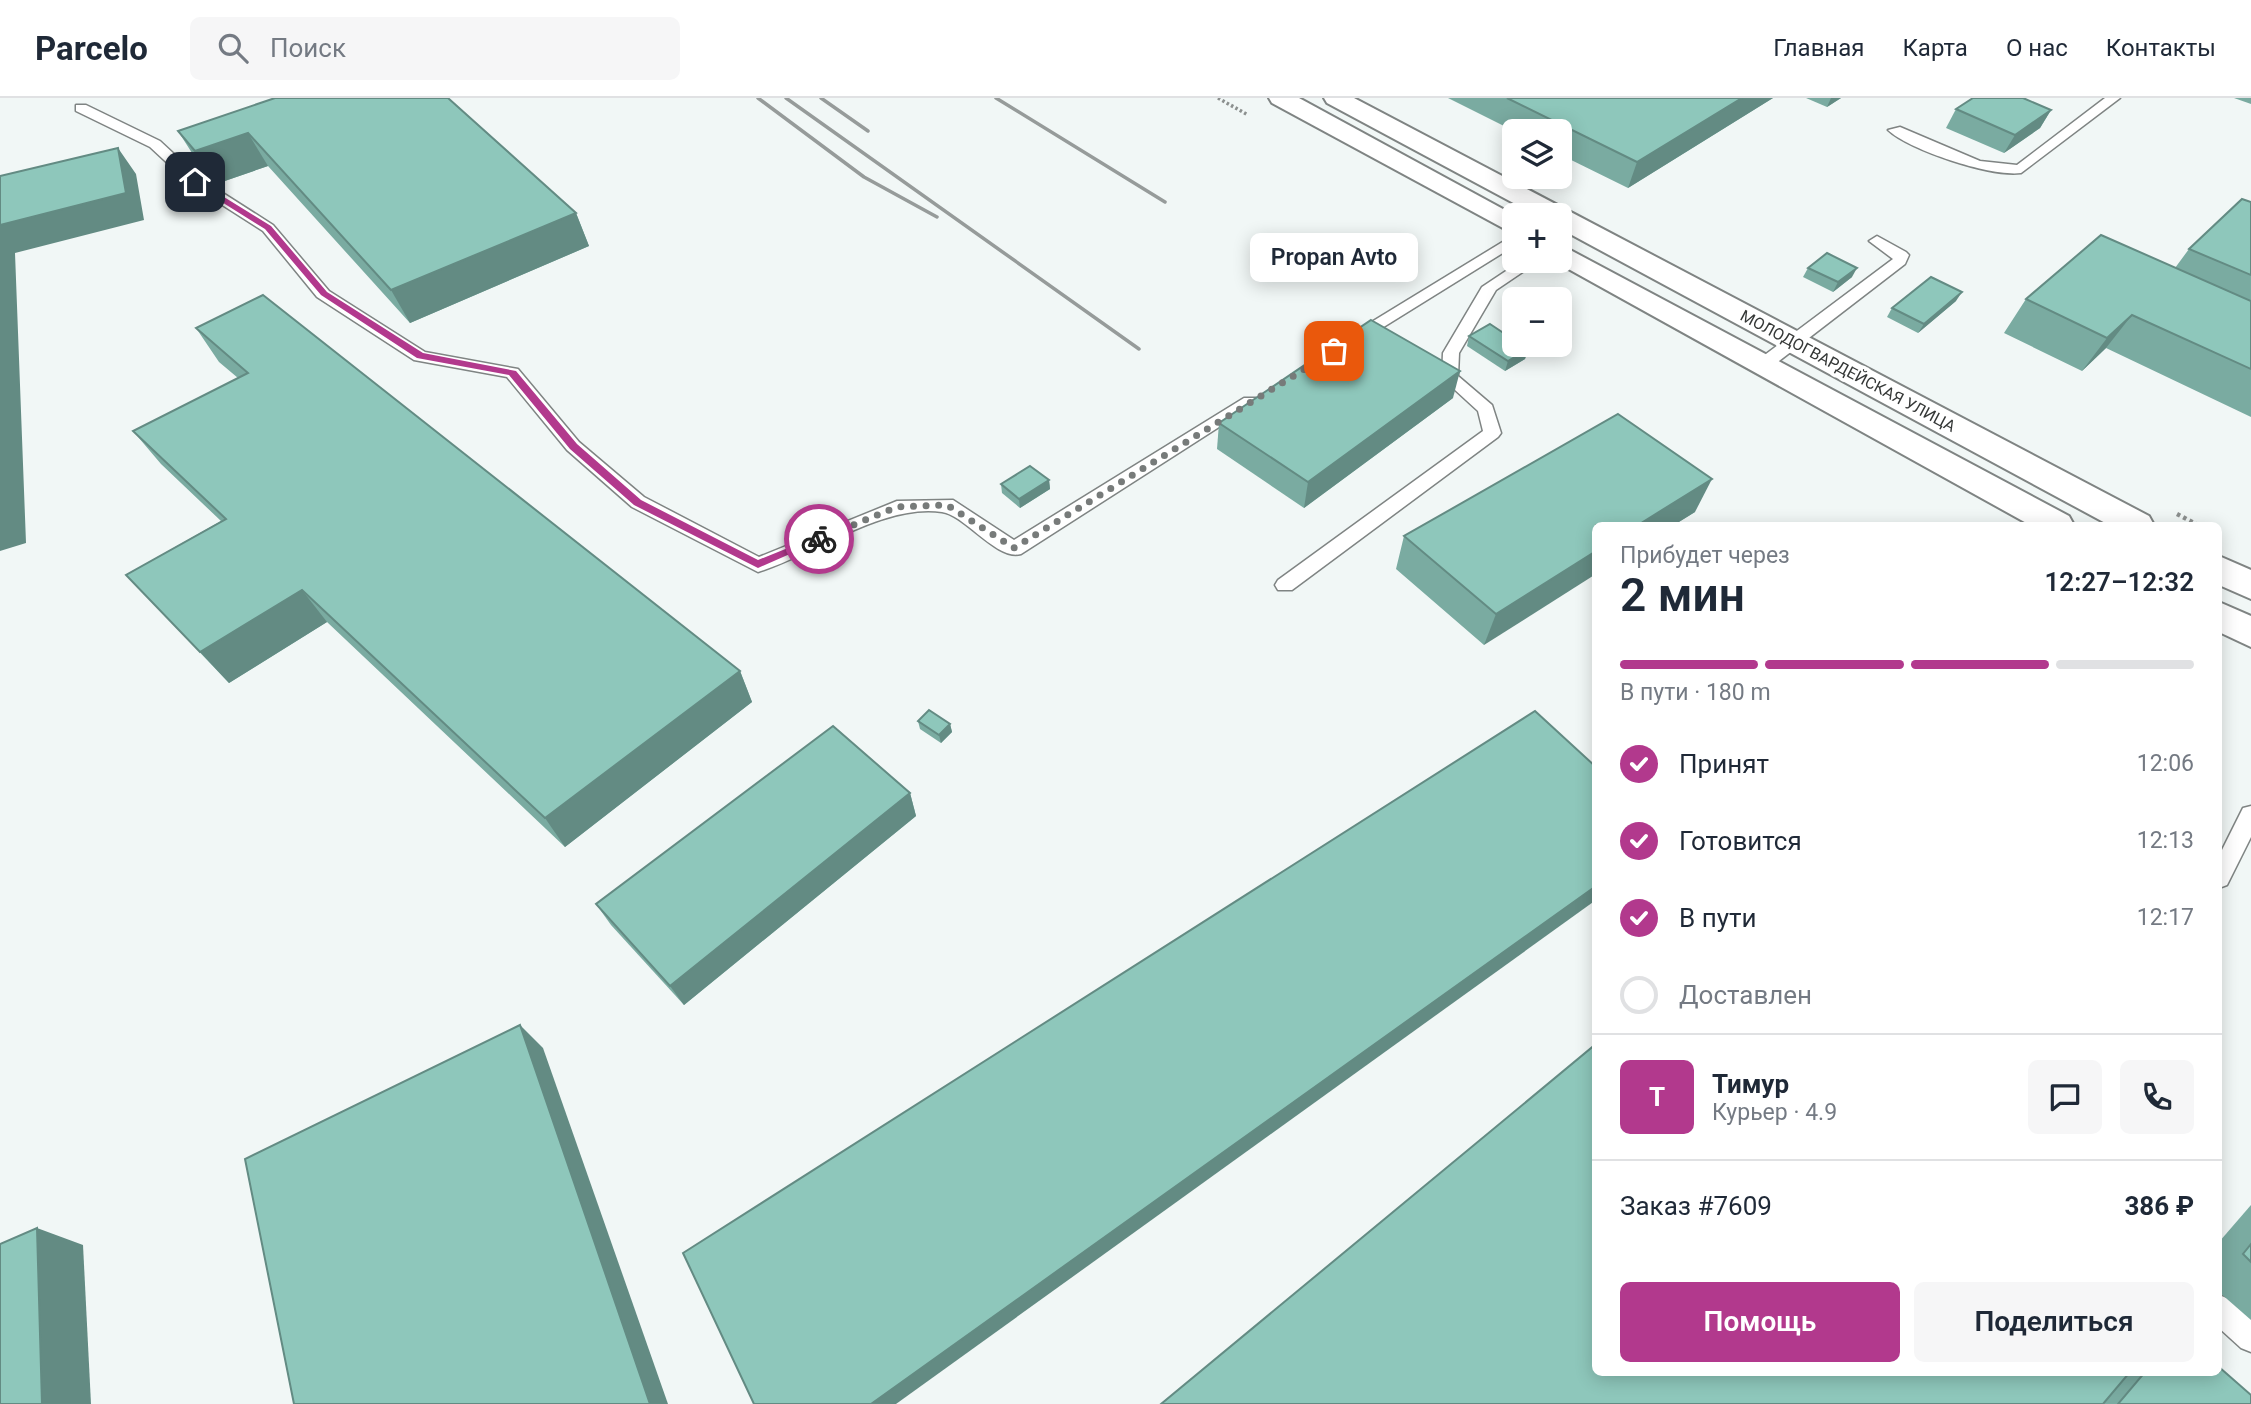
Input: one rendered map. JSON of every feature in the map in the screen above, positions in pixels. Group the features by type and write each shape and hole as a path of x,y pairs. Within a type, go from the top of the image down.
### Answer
{"main road":[{"path":"1281,98 1502,219"},
{"name":"МОЛОДОГВАРДЕЙСКАЯ УЛИЦА","path":"1336,98 1534,203"},
{"name":"МОЛОДОГВАРДЕЙСКАЯ УЛИЦА","path":"1572,223 2131,522"},
{"name":"МОЛОДОГВАРДЕЙСКАЯ УЛИЦА","path":"1572,259 2052,522"},
{"path":"2222,571 2251,586"},
{"path":"2222,617 2251,633"}],"lane":[{"path":"1895,130 1985,168 2008,173 2021,169 2113,98"},
{"path":"81,108 155,144 195,182 268,228 324,294 420,356 512,373 573,446 638,502 758,565 897,507 947,505 1014,548 1260,397"},
{"path":"1764,364 1900,261 1901,255 1896,250 1877,241"},
{"path":"1341,346 1502,246"},
{"path":"1285,585 1492,433 1486,409 1450,378 1451,353 1490,288 1513,273"},
{"path":"2222,872 2251,815"},
{"path":"2222,1312 2251,1338"}],"building":[{"path":"275,98 448,98 576,213 391,290 248,133 195,151 178,131"},
{"path":"1507,98 1742,98 1637,162 1572,130 1572,119 1550,119"},
{"path":"1973,98 2023,98 2051,110 2015,135 1956,109"},
{"path":"118,148 126,193 0,225 0,176"},
{"path":"2242,199 2251,202 2251,275 2189,249"},
{"path":"2101,235 2251,301 2251,369 2132,315 2107,338 2026,299"},
{"path":"1827,253 1857,268 1838,282 1808,268"},
{"path":"1931,277 1962,292 1924,324 1892,308"},
{"path":"263,295 740,671 545,818 302,590 200,652 126,575 226,519 133,431 248,373 196,328"},
{"path":"1371,320 1460,371 1308,482 1219,423"},
{"path":"1490,324 1502,332 1502,357 1515,357 1508,361 1469,336"},
{"path":"1618,414 1712,479 1643,522 1592,522 1592,554 1496,614 1404,536"},
{"path":"1030,466 1049,480 1019,499 1001,484"},
{"path":"929,710 950,724 939,735 918,721"},
{"path":"1535,711 1592,763 1592,889 871,1404 754,1404 683,1253"},
{"path":"833,726 910,793 670,986 596,904"},
{"path":"520,1025 650,1404 294,1404 245,1159"},
{"path":"1592,1047 1592,1376 2127,1376 2103,1404 1161,1404"},
{"path":"37,1228 42,1404 0,1404 0,1244"},
{"path":"2251,1244 2251,1262 2243,1254"},
{"path":"2222,1370 2251,1395 2251,1404 2118,1404 2142,1376 2222,1376"}],"railway":[{"path":"758,98 864,177 937,217"},
{"path":"786,98 1139,349"},
{"path":"821,98 868,131"},
{"path":"996,98 1165,202"}],"way so far":[{"path":"819,539 897,507 947,505 1014,548 1334,351"}],"place":[{"name":"Propan Avto","path":"1334,351"}],"route":[{"path":"195,182 268,228 324,294 420,356 512,373 573,446 638,502 758,565 819,539"}]}
